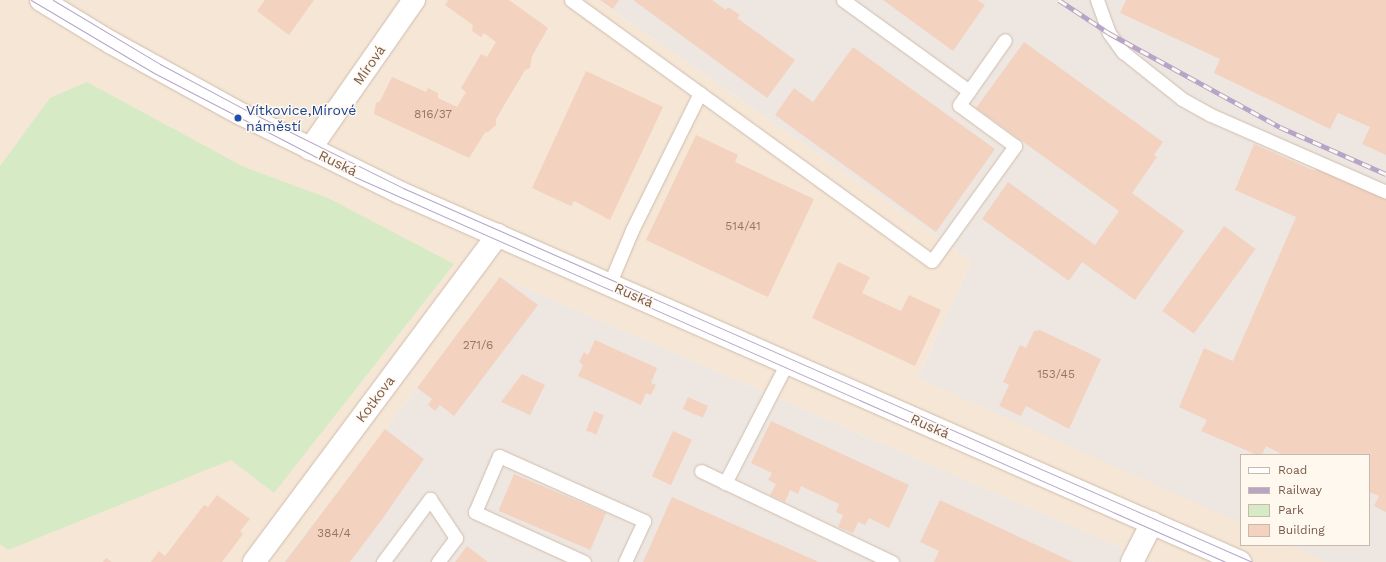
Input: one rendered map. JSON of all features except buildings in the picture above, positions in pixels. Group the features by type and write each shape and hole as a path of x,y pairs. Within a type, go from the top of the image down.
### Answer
{"street":[{"name":"Ruská","path":"42,0 110,42 310,149 609,285 1240,562"},
{"name":"Mírová","path":"310,149 414,0"},
{"name":"Kotkova","path":"254,562 498,235"},
{"path":"1132,562 1152,523"}],"lane":[{"path":"571,0 932,261 1015,146 959,105 1005,40"},
{"path":"843,0 969,90"},
{"path":"1097,0 1109,33 1123,52 1182,100 1211,115 1386,192"},
{"path":"609,285 632,230 700,93"},
{"path":"725,483 787,363"},
{"path":"584,562 475,512 499,456 644,521 626,562"},
{"path":"701,472 892,562"},
{"path":"382,562 430,499 456,538 438,562"}],"shaded area":[{"path":"0,0 598,0 972,261 918,378 1240,521 1240,546 1297,546 1333,562 1154,562 502,278 283,562 0,562"},
{"path":"598,0 1386,0 1386,562 1327,562 1292,546 1370,546 1370,454 1240,454 1240,523 918,378 972,261"},
{"path":"502,278 1154,562 283,562"}],"green space":[{"path":"87,82 244,167 328,198 454,264 274,493 231,460 8,550 0,544 0,166 50,98"}],"tram line":[{"path":"31,0 154,73 355,177 1226,562"},
{"path":"53,0 160,64 244,109 403,188 1252,562"}],"railway":[{"path":"1059,0 1109,33 1280,127 1386,174"}],"place":[{"name":"Vítkovice,Mírové náměstí","path":"238,118"}]}
